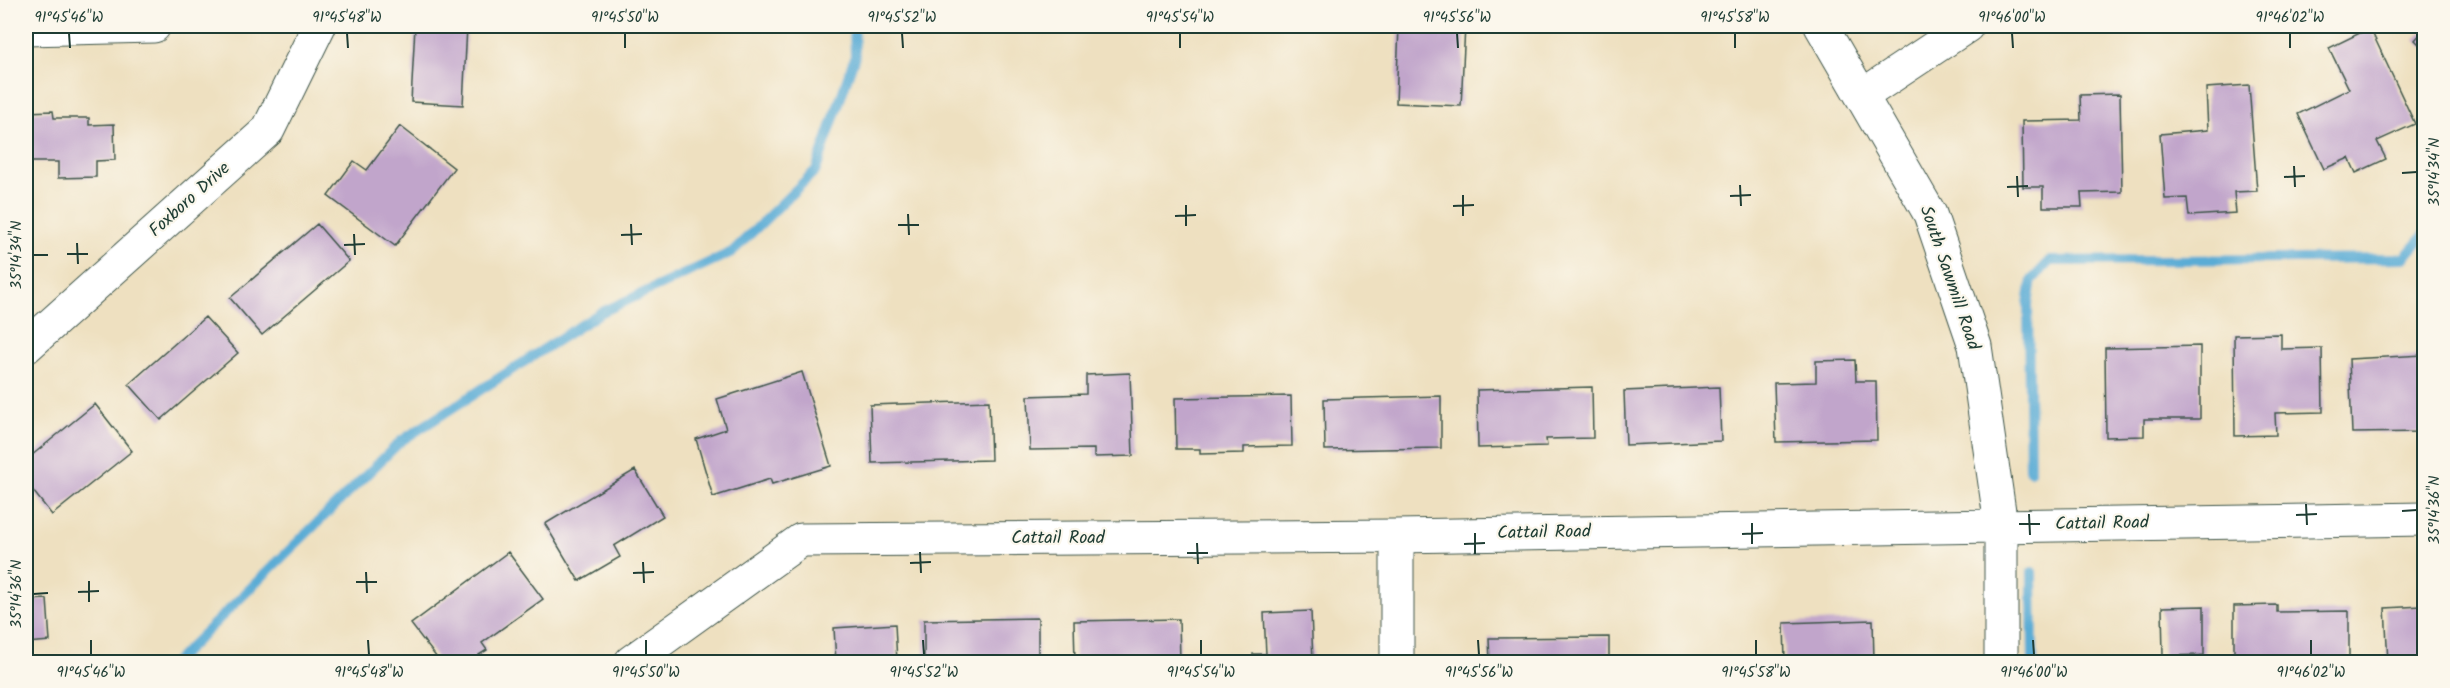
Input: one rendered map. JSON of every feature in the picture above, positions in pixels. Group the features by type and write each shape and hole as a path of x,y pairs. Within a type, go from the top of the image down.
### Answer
{"street":[{"path":"26,29 154,26"},
{"name":"Foxboro Drive","path":"26,347 268,130 320,26"},
{"name":"South Sawmill Road","path":"1821,26 1930,214 1975,346 2001,525 2001,663"},
{"path":"1863,96 1968,26"},
{"name":"Cattail Road","path":"632,663 801,540 1397,536 2424,519"},
{"path":"1397,536 1397,663"}],"building":[{"path":"415,26 467,26 463,105 411,102"},
{"path":"1399,26 1465,26 1461,106 1396,103"},
{"path":"2370,28 2415,124 2377,141 2386,159 2356,173 2349,158 2324,169 2298,114 2349,89 2329,48"},
{"path":"2424,30 2424,49 2415,40"},
{"path":"2249,85 2257,191 2234,192 2236,213 2189,216 2187,198 2165,199 2160,134 2208,130 2206,88"},
{"path":"2120,94 2122,192 2081,193 2082,207 2043,207 2043,187 2023,187 2022,121 2081,120 2080,95"},
{"path":"53,111 54,118 89,118 89,125 114,124 115,160 96,161 96,177 58,178 58,162 26,162 26,112"},
{"path":"400,126 454,168 395,246 328,196 354,161 367,170"},
{"path":"317,224 349,261 262,335 230,298"},
{"path":"205,317 238,353 161,420 129,384"},
{"path":"2281,334 2281,349 2322,348 2323,412 2275,413 2276,435 2235,436 2234,335"},
{"path":"2200,346 2200,419 2144,419 2144,436 2106,437 2105,348"},
{"path":"2424,355 2424,432 2352,433 2349,359"},
{"path":"1855,360 1856,381 1876,381 1877,440 1776,442 1774,383 1816,382 1816,361"},
{"path":"802,372 831,466 772,484 770,479 713,497 696,439 726,429 717,399"},
{"path":"1130,373 1133,456 1094,457 1094,449 1030,450 1028,396 1086,394 1086,375"},
{"path":"1592,387 1593,438 1546,439 1547,446 1478,448 1477,390"},
{"path":"1719,387 1721,441 1626,445 1624,391"},
{"path":"1291,396 1292,446 1244,447 1244,453 1200,454 1200,449 1176,449 1175,398"},
{"path":"1441,396 1441,448 1325,450 1324,399"},
{"path":"989,401 991,460 872,463 870,405"},
{"path":"95,404 132,451 52,515 26,482 26,460"},
{"path":"635,470 663,516 614,546 620,557 579,581 545,524"},
{"path":"508,552 543,599 482,643 487,650 479,655 482,658 475,662 440,662 411,624"},
{"path":"47,599 50,641 26,643 26,600"},
{"path":"2277,605 2277,612 2349,611 2349,662 2234,662 2234,606"},
{"path":"2204,606 2204,655 2163,656 2162,607"},
{"path":"2422,606 2424,662 2388,662 2385,608"},
{"path":"1311,611 1313,662 1253,662 1253,654 1266,654 1264,613"},
{"path":"1038,618 1038,662 924,662 924,620"},
{"path":"1179,619 1180,662 1075,662 1074,621"},
{"path":"1873,620 1874,662 1785,662 1784,623"},
{"path":"895,624 897,662 836,662 834,628"},
{"path":"1609,637 1609,662 1490,662 1489,638"}],"waterway":[{"path":"175,662 401,441 600,313 732,252 816,170 855,56 854,26"},
{"path":"2030,471 2028,304 2032,280 2050,261 2404,258 2424,235"},
{"path":"2032,572 2033,662"}]}
